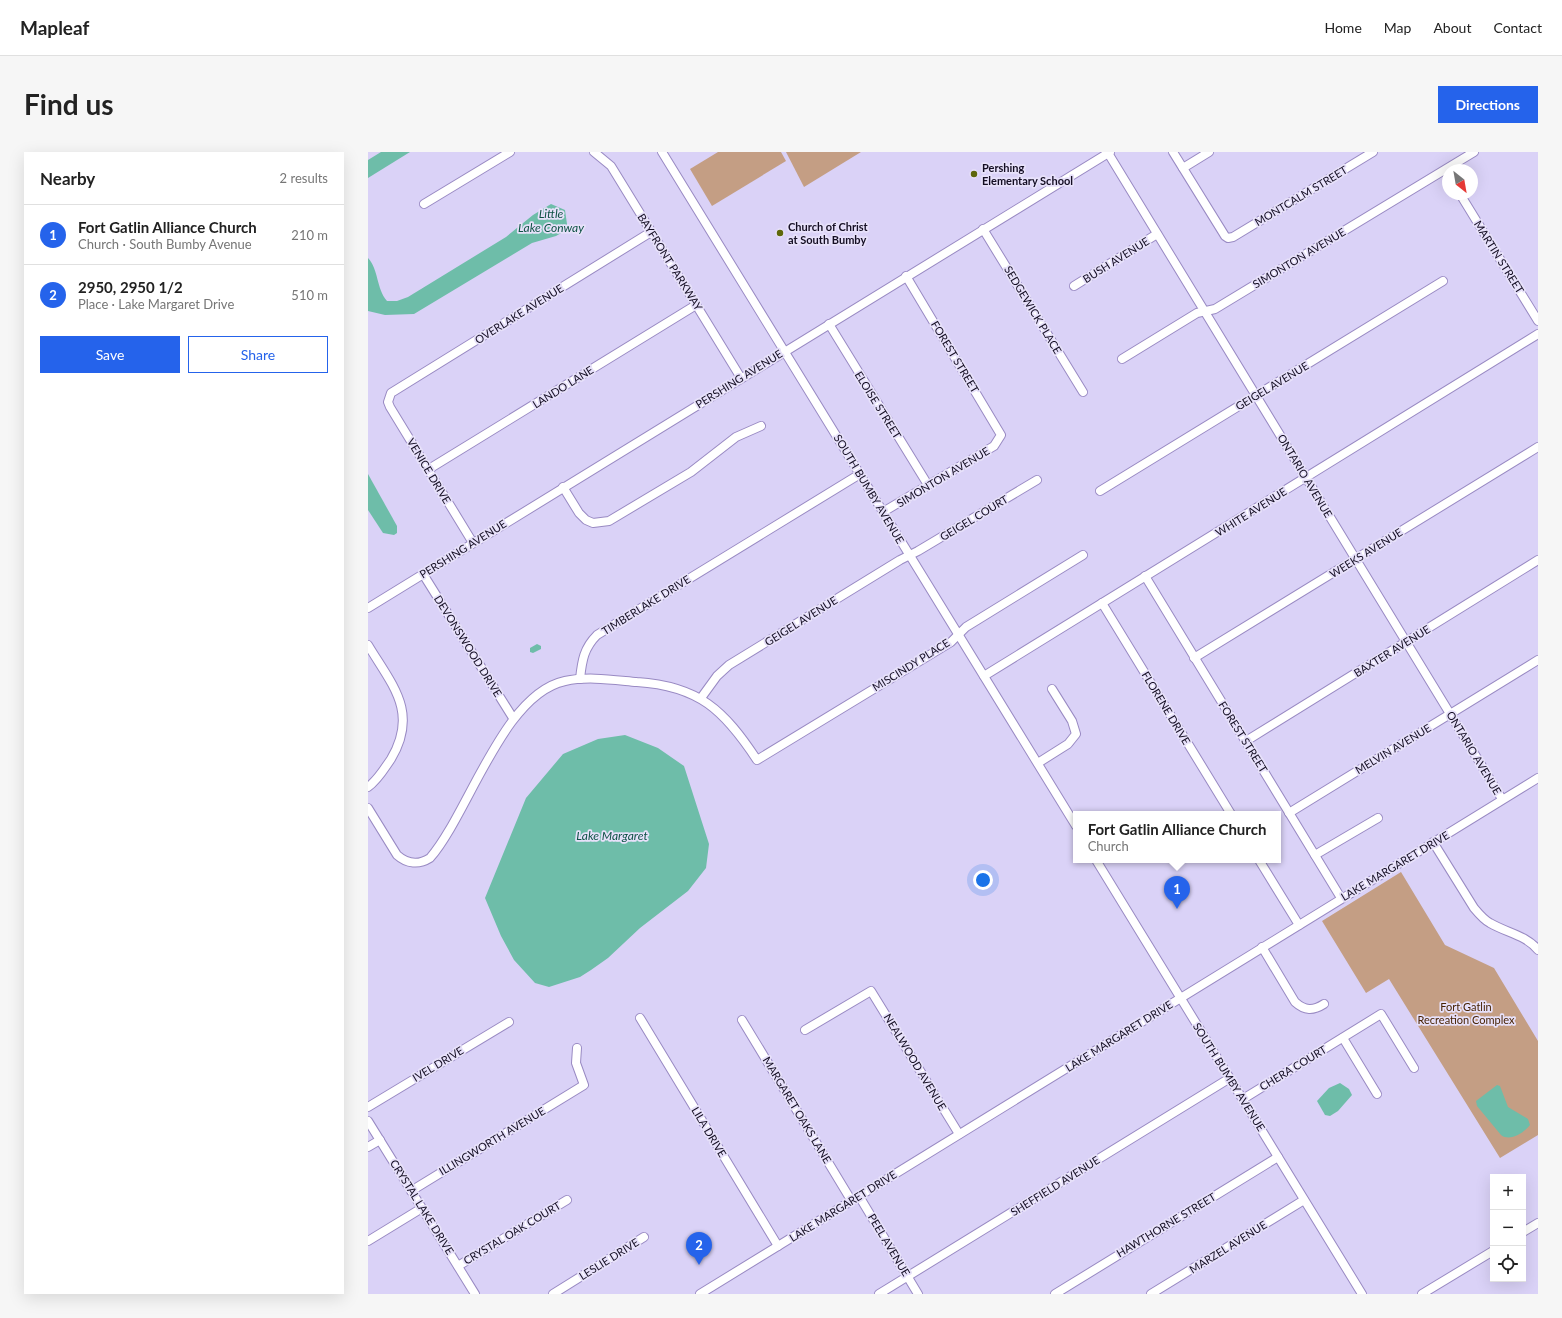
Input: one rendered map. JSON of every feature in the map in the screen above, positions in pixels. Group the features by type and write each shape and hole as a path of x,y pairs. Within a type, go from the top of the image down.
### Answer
{"street":[{"path":"424,204 510,152"},
{"name":"BAYFRONT PARKWAY","path":"594,152 611,166 741,378"},
{"name":"SOUTH BUMBY AVENUE","path":"662,152 1073,821"},
{"path":"1173,152 1183,168 1209,152"},
{"name":"MONTCALM STREET","path":"1183,168 1225,236 1228,238 1233,237 1373,152"},
{"name":"SIMONTON AVENUE","path":"1457,164 1474,152"},
{"name":"PERSHING AVENUE","path":"368,608 906,276 1109,153"},
{"name":"ONTARIO AVENUE","path":"1109,153 1502,799"},
{"name":"SIMONTON AVENUE","path":"1122,359 1197,313 1215,310 1442,174"},
{"name":"MARTIN STREET","path":"1464,200 1538,321"},
{"name":"SEDGEWICK PLACE","path":"984,229 1083,392"},
{"name":"OVERLAKE AVENUE","path":"389,398 395,390 651,232"},
{"name":"BUSH AVENUE","path":"1074,286 1157,234"},
{"name":"FOREST STREET","path":"906,276 1000,431 1000,439"},
{"name":"GEIGEL AVENUE","path":"1100,491 1443,281"},
{"name":"LANDO LANE","path":"429,469 696,305"},
{"name":"ELOISE STREET","path":"829,324 928,485"},
{"name":"WHITE AVENUE","path":"984,676 1538,334"},
{"name":"VENICE DRIVE","path":"389,398 390,407 473,543"},
{"path":"563,487 579,513 586,520 593,523 609,521 691,472 736,437 761,426"},
{"name":"SIMONTON AVENUE","path":"883,512 994,446 1000,439"},
{"name":"WEEKS AVENUE","path":"1194,658 1538,447"},
{"name":"TIMBERLAKE DRIVE","path":"580,679 582,660 585,650 598,635 860,474"},
{"name":"GEIGEL COURT","path":"910,555 1037,480"},
{"name":"GEIGEL AVENUE","path":"701,698 717,676 730,665 910,555"},
{"name":"MISCINDY PLACE","path":"701,698 733,725 757,760 951,642 966,627 1083,555"},
{"name":"BAXTER AVENUE","path":"1246,741 1538,560"},
{"name":"DEVONSWOOD DRIVE","path":"424,574 513,718"},
{"name":"FOREST STREET","path":"1145,576 1341,898"},
{"name":"FLORENE DRIVE","path":"1102,603 1229,811"},
{"path":"368,645 398,694 404,718 403,730 395,751 379,777 368,788"},
{"name":"MELVIN AVENUE","path":"1289,813 1538,660"},
{"path":"368,808 397,855 410,862 425,861 435,852 513,718 528,702 547,689 564,681 580,679 662,684 701,698"},
{"path":"1038,763 1068,744 1076,734 1072,721 1052,689"},
{"name":"LAKE MARGARET DRIVE","path":"700,1294 1538,778"},
{"path":"1315,855 1378,818"},
{"path":"1434,842 1474,908 1482,917 1490,923 1527,939 1538,950"},
{"name":"SOUTH BUMBY AVENUE","path":"1098,863 1362,1294"},
{"path":"1261,863 1299,925"},
{"path":"1262,947 1295,1002 1302,1008 1309,1010 1324,1004"},
{"name":"NEALWOOD AVENUE","path":"805,1030 871,991 959,1134"},
{"name":"CHERA COURT","path":"1243,1099 1381,1014 1414,1068"},
{"name":"LILA DRIVE","path":"640,1018 778,1246"},
{"name":"MARGARET OAKS LANE","path":"742,1020 851,1200"},
{"name":"IVEL DRIVE","path":"368,1107 509,1022"},
{"path":"1343,1038 1377,1094"},
{"name":"ILLINGWORTH AVENUE","path":"411,1191 584,1085 576,1063 577,1048"},
{"name":"SHEFFIELD AVENUE","path":"879,1294 1230,1078"},
{"name":"CRYSTAL LAKE DRIVE","path":"368,1121 475,1294"},
{"path":"368,1147 380,1140"},
{"name":"HAWTHORNE STREET","path":"1055,1294 1278,1157"},
{"name":"PEEL AVENUE","path":"859,1196 918,1294"},
{"name":"CRYSTAL OAK COURT","path":"458,1266 567,1200"},
{"name":"MARZEL AVENUE","path":"1151,1294 1304,1200"},
{"path":"368,1241 422,1208"},
{"path":"1526,1230 1538,1223"},
{"name":"LESLIE DRIVE","path":"553,1294 644,1237"},
{"path":"1422,1294 1490,1252"}],"green space":[{"path":"718,152 781,152 786,161 712,206 690,169"},
{"path":"786,152 861,152 804,187"},
{"name":"Fort Gatlin Recreation Complex","path":"1401,872 1445,945 1494,968 1538,1041 1538,1135 1500,1158 1389,979 1366,993 1322,921"}],"water":[{"path":"381,152 410,152 368,178 368,160"},
{"name":"Little Lake Conway","path":"551,204 565,210 567,224 563,232 556,236 532,243 414,314 385,315 368,311 368,258 374,268 383,296 387,301 397,301 408,297 506,237 533,215"},
{"path":"368,474 397,526 397,533 394,535 383,533 368,510"},
{"path":"537,644 541,646 541,649 533,653 530,652 530,648"},
{"name":"Lake Margaret","path":"625,735 658,748 684,766 709,844 706,868 688,891 640,928 608,958 591,970 580,977 549,987 535,983 514,960 501,936 485,898 526,798 563,754 598,739"},
{"path":"1340,1083 1349,1089 1352,1095 1338,1111 1330,1116 1325,1115 1317,1101 1329,1088"},
{"path":"1497,1085 1500,1086 1508,1107 1528,1119 1530,1125 1517,1136 1508,1138 1501,1135 1477,1106 1476,1101"}],"place":[{"name":"Pershing Elementary School","path":"974,174"},
{"name":"Church of Christ at South Bumby","path":"780,233"},
{"name":"Fort Gatlin Alliance Church","path":"1177,909"},
{"name":"2950, 2950 1/2","path":"699,1265"}]}
